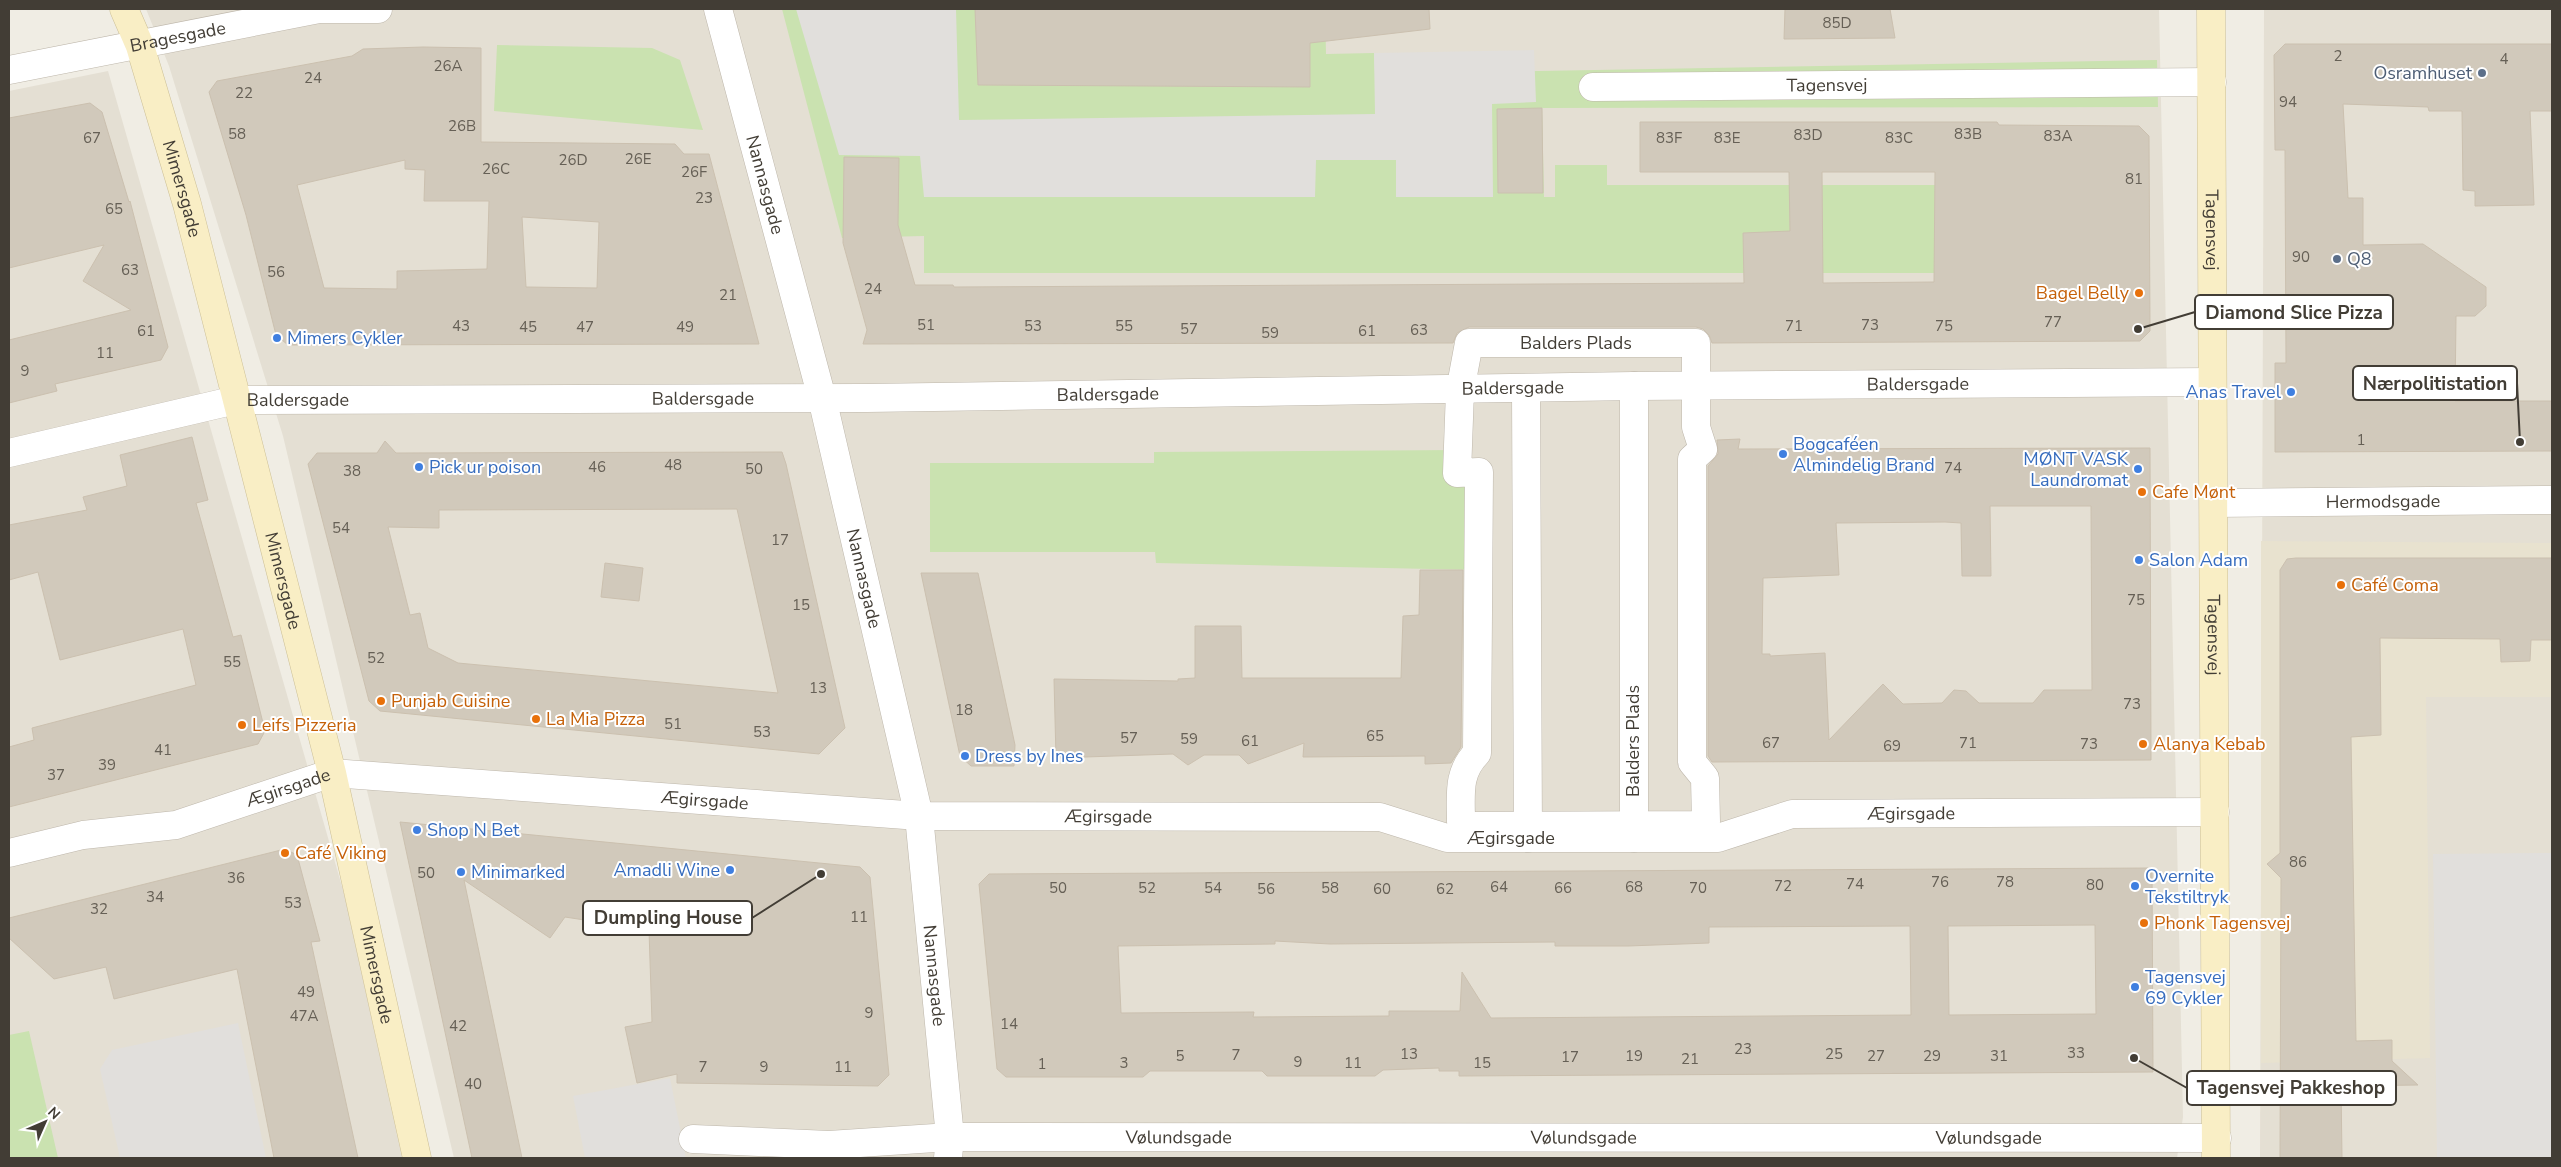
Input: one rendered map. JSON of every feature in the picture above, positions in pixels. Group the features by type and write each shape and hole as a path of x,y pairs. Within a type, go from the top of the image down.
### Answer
{"street":[{"name":"Mimersgade","path":"124,9 140,46 187,204 332,773 417,1158"},
{"name":"Bragesgade","path":"9,70 140,46 319,9 378,9"},
{"name":"Nannasgade","path":"718,9 822,398 919,816 949,1148"},
{"name":"Tagensvej","path":"2211,9 2216,1148"},
{"name":"Tagensvej","path":"1593,87 2212,82"},
{"name":"Balders Plads","path":"1469,343 1696,343 1697,386 1696,427 1703,449 1692,458 1692,762 1705,778 1706,822 1700,825 1634,831 1528,832 1466,826 1461,822 1462,779 1467,763 1477,753 1478,472 1457,472 1460,391 1469,343"},
{"name":"Baldersgade","path":"9,453 236,400 822,398 1460,391 1634,386 2212,382"},
{"name":"Balders Plads","path":"1634,386 1634,831"},
{"path":"1526,389 1528,832"},
{"name":"Hermodsgade","path":"2214,503 2552,500"},
{"name":"Ægirsgade","path":"9,853 83,835 176,825 332,773 919,816 1380,817 1447,838 1528,832"},
{"name":"Ægirsgade","path":"1634,831 1718,838 1792,814 2215,812"},
{"name":"Vølundsgade","path":"693,1140 949,1148 2216,1148"}],"shaded area":[{"path":"146,9 2159,9 2183,1117 2177,1158 454,1158 283,436 169,66"},
{"path":"796,9 956,9 959,120 1375,114 1374,53 1534,50 1536,102 1492,104 1493,197 1396,197 1396,160 1316,160 1315,197 924,197 920,156 839,155"},
{"path":"2264,9 2552,9 2552,1158 2260,1158"},
{"path":"108,71 345,897 402,1158 9,1158 9,91"},
{"path":"2261,541 2552,543 2552,697 2426,697 2430,1058 2261,1063"},
{"path":"2552,853 2552,1158 2437,1158 2433,854"},
{"path":"238,1023 266,1158 120,1158 100,1069 112,1050"},
{"path":"670,1078 686,1158 585,1158 573,1096"}],"green space":[{"path":"782,9 1325,9 1326,54 1374,53 1375,74 2157,60 2158,107 1542,108 1544,197 1555,197 1555,165 1607,165 1607,185 1977,185 2069,273 924,273 924,236 842,238"},
{"path":"497,45 652,48 680,60 703,130 494,111"},
{"path":"1457,450 1479,472 1477,570 1156,563 1155,552 930,552 930,463 1154,463 1154,452"},
{"path":"29,1031 58,1158 9,1158 9,1035"}],"building":[{"path":"975,9 1429,9 1430,29 1310,43 1310,87 978,85"},
{"path":"1785,9 1890,9 1895,38 1784,39"},
{"path":"2285,44 2552,44 2552,111 2530,111 2534,205 2475,206 2475,191 2463,190 2462,111 2429,111 2428,107 2343,104 2348,198 2363,198 2363,245 2423,244 2486,287 2486,306 2475,316 2456,316 2455,401 2552,401 2552,451 2275,452 2275,363 2286,363 2285,150 2275,150 2274,55"},
{"path":"481,48 481,142 675,144 684,154 709,154 759,344 288,345 276,335 246,215 209,92 217,81 352,56 363,49","holes":["405,160 405,169 425,170 424,201 489,201 487,269 397,271 397,289 324,288 297,185","522,217 599,222 597,288 526,287"]},
{"path":"90,103 102,112 130,201 168,347 161,360 55,384 57,391 9,403 9,340 131,310 83,281 104,245 9,268 9,118"},
{"path":"1542,108 1543,193 1498,193 1497,109"},
{"path":"1640,122 1997,122 1999,125 2139,126 2149,136 2150,331 2140,341 1712,343 1709,335 1703,329 1696,327 1469,327 1457,333 1453,343 863,344 867,330 843,243 844,157 899,158 898,225 915,285 953,285 954,287 1744,283 1743,233 1790,231 1789,172 1640,172","holes":["1822,172 1935,172 1934,282 1823,283"]},
{"path":"192,437 208,500 196,503 233,637 241,635 265,731 258,744 9,807 9,747 34,740 32,728 196,685 183,629 60,660 38,572 9,580 9,525 87,510 83,497 127,486 120,455"},
{"path":"1740,439 1738,449 2150,448 2151,760 1712,762 1708,756 1708,466 1718,454 1717,440","holes":["1990,506 2091,506 2092,690 2044,690 2033,703 1979,703 1966,691 1954,690 1942,703 1903,704 1883,684 1829,740 1825,653 1770,656 1770,654 1762,654 1763,578 1839,575 1836,523 1961,523 1962,576 1991,576"]},
{"path":"385,441 396,453 782,452 845,728 819,754 380,711 369,701 308,464 317,453 377,453","holes":["737,509 778,693 458,663 428,648 420,613 410,615 388,527 439,528 439,510"]},
{"path":"2552,558 2552,640 2531,640 2530,661 2501,662 2500,639 2380,638 2381,735 2351,737 2356,1041 2392,1040 2392,1061 2418,1085 2341,1086 2342,1158 2280,1158 2281,878 2267,864 2280,853 2280,570 2287,559"},
{"path":"605,563 643,568 639,601 601,597"},
{"path":"1420,570 1463,570 1461,747 1451,763 1425,764 1425,756 1303,757 1304,743 1248,764 1239,755 1204,755 1188,765 1173,754 1056,758 1054,679 1178,681 1178,679 1195,678 1195,626 1241,626 1242,678 1401,678 1403,616 1419,615"},
{"path":"921,573 978,573 1015,745 1014,766 971,766 960,756"},
{"path":"400,822 860,867 870,877 889,1075 878,1086 677,1083 677,1074 637,1083 625,1027 652,1022 649,930 565,917 550,938 464,880 522,1158 472,1158"},
{"path":"285,849 297,855 320,941 311,942 358,1158 274,1158 237,969 114,999 106,967 54,979 9,938 9,918"},
{"path":"2152,868 2153,1072 1459,1076 1459,1071 1439,1071 1439,1068 1383,1070 1375,1076 1267,1076 1262,1071 1150,1071 1143,1077 1006,1077 997,1069 979,884 989,874","holes":["2095,925 2096,1014 1949,1015 1948,926","1910,926 1911,1015 1491,1018 1462,972 1460,1011 1389,1011 1389,1016 1253,1017 1254,1012 1121,1013 1118,946 1275,944 1275,941 1330,944 1555,942 1555,946 1628,946 1709,943 1709,927"]}],"place":[{"name":"Osramhuset","path":"2482,73"},
{"name":"Q8","path":"2337,259"},
{"name":"Bagel Belly","path":"2139,293"},
{"name":"Diamond Slice Pizza","path":"2138,329"},
{"name":"Mimers Cykler","path":"277,338"},
{"name":"Anas Travel","path":"2291,392"},
{"name":"Nærpolitistation","path":"2520,442"},
{"name":"Bogcaféen Almindelig Brand","path":"1783,454"},
{"name":"Pick ur poison","path":"419,467"},
{"name":"MØNT VASK Laundromat","path":"2138,469"},
{"name":"Cafe Mønt","path":"2142,492"},
{"name":"Salon Adam","path":"2139,560"},
{"name":"Café Coma","path":"2341,585"},
{"name":"Punjab Cuisine","path":"381,701"},
{"name":"La Mia Pizza","path":"536,719"},
{"name":"Leifs Pizzeria","path":"242,725"},
{"name":"Alanya Kebab","path":"2143,744"},
{"name":"Dress by Ines","path":"965,756"},
{"name":"Shop N Bet","path":"417,830"},
{"name":"Café Viking","path":"285,853"},
{"name":"Amadli Wine","path":"730,870"},
{"name":"Minimarked","path":"461,872"},
{"name":"Dumpling House","path":"821,874"},
{"name":"Overnite Tekstiltryk","path":"2135,886"},
{"name":"Phonk Tagensvej","path":"2144,923"},
{"name":"Tagensvej 69 Cykler","path":"2135,987"},
{"name":"Tagensvej Pakkeshop","path":"2134,1058"}]}
